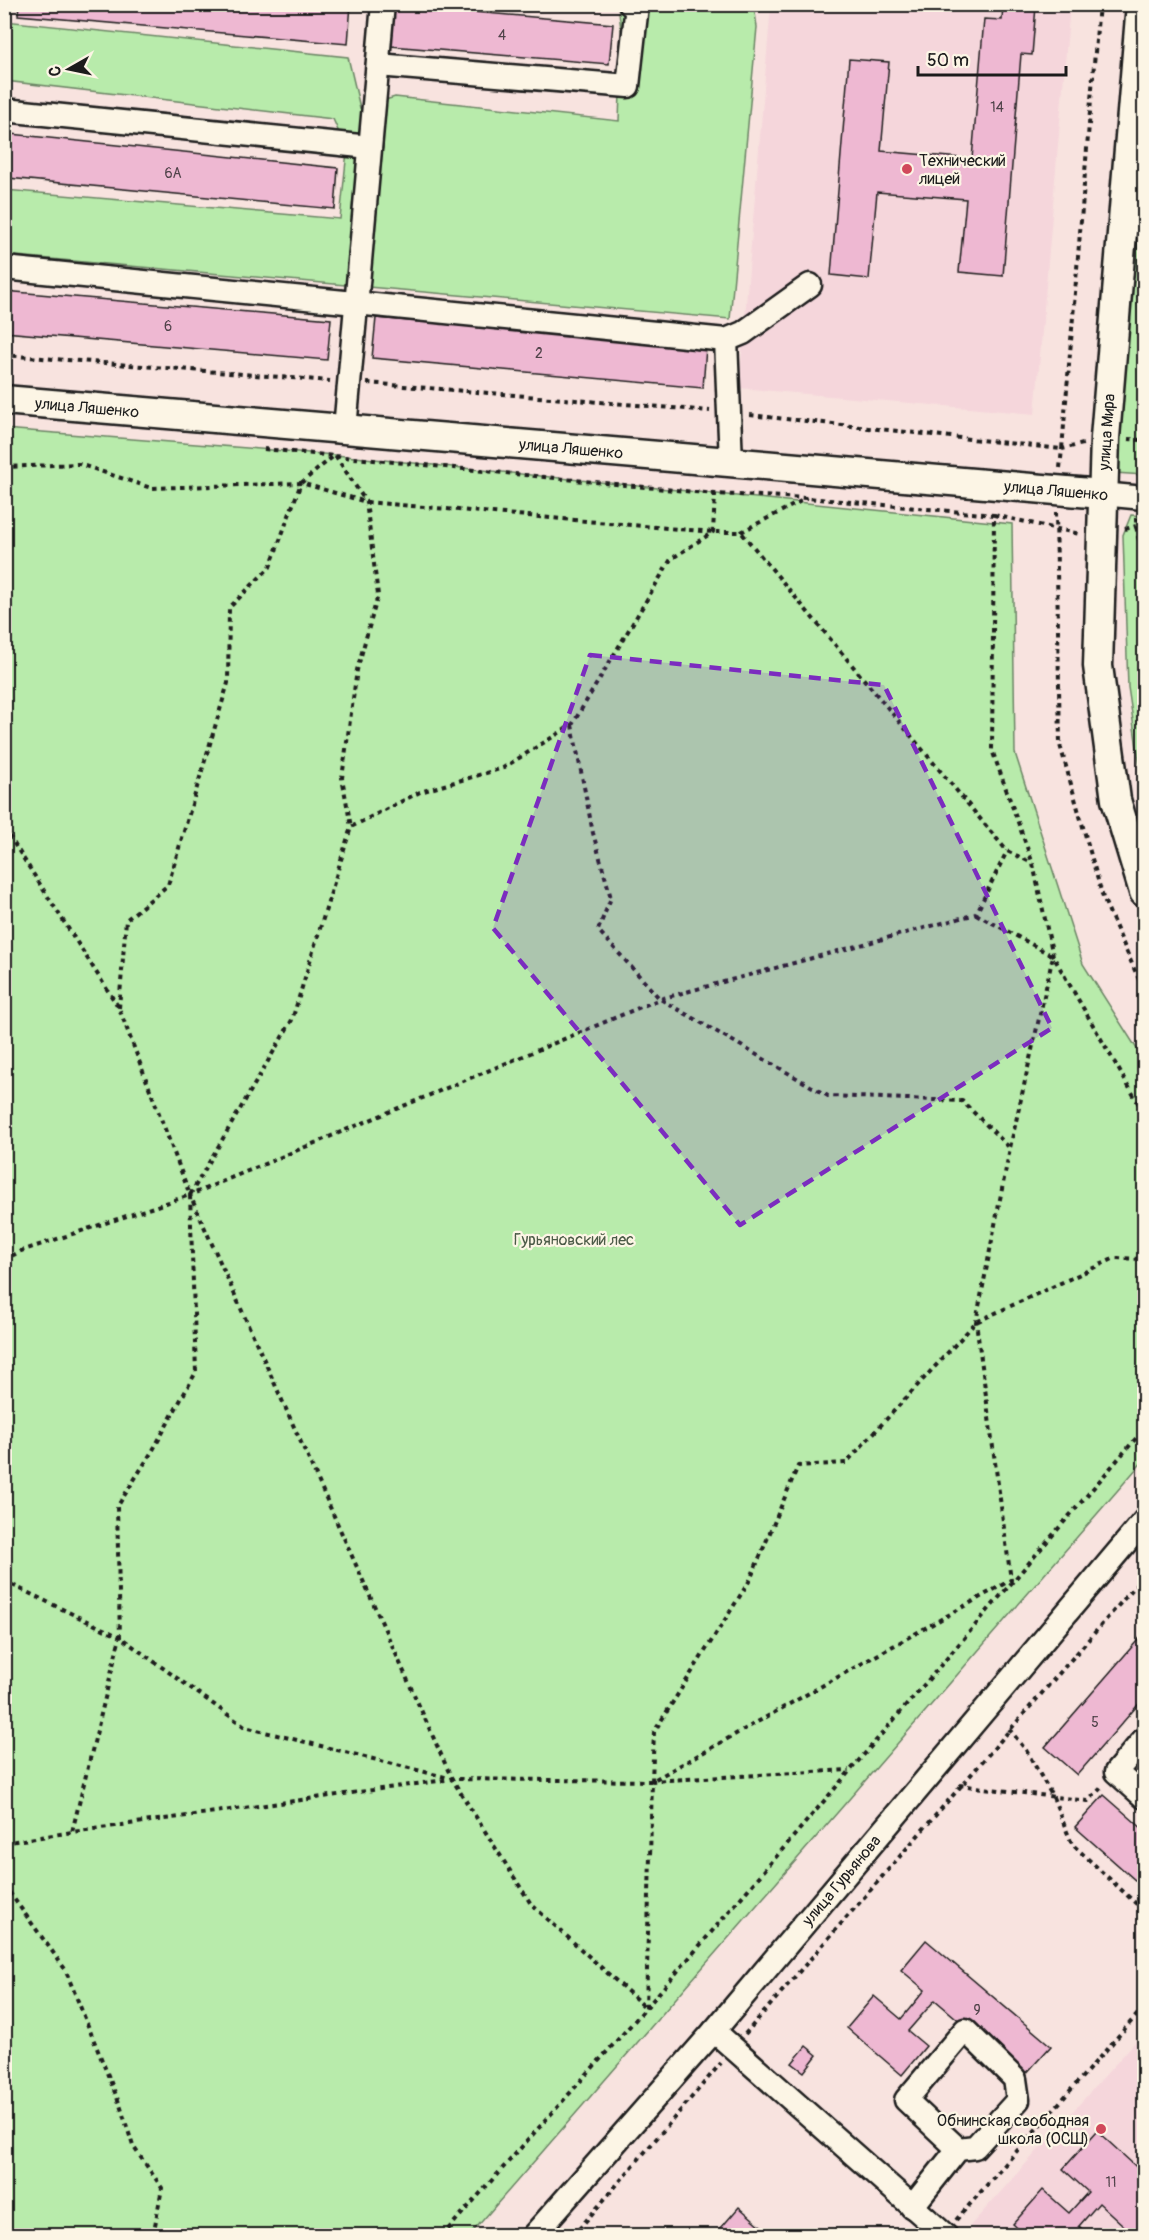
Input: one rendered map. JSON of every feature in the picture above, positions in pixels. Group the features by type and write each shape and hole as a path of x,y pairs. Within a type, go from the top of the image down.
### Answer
{"main road":[{"name":"улица Мира","path":"1141,4 1102,494 1098,666 1116,800 1144,892"},
{"name":"улица Ляшенко","path":"4,400 340,442 731,462 1102,494"}],"street":[{"path":"340,442 383,4"},
{"path":"378,65 628,86 637,5 630,4"},
{"path":"4,110 370,147"},
{"path":"4,268 726,340 743,333 810,285"},
{"path":"726,340 731,462"},
{"name":"улица Ляшенко","path":"1102,494 1141,497"},
{"name":"улица Гурьянова","path":"533,2235 714,2031 1144,1521"},
{"path":"1144,1739 1116,1772 1144,1797"},
{"path":"912,2207 958,2149 975,2147 1018,2100 1016,2079 965,2030 906,2100 958,2149"},
{"path":"714,2031 945,2235"}],"path":[{"path":"119,1008 126,920 168,885 228,683 229,608 270,567 301,483 340,442"},
{"path":"72,1832 120,1637 117,1507 153,1450 196,1372 190,1195 292,1020 351,827 342,778 357,670 378,595 366,502 340,442"},
{"path":"253,447 340,442 715,494 808,498 994,515 1055,530 1060,744 1103,898 1144,991"},
{"path":"4,467 79,464 151,488 301,483 366,502 713,532 741,532 808,498"},
{"path":"713,532 715,494"},
{"path":"994,515 992,750 1033,864 1053,956 1144,1113"},
{"path":"1144,533 1136,526 1144,564"},
{"path":"351,827 420,792 503,768 572,725 671,559 713,532"},
{"path":"741,532 1006,851 1033,864"},
{"path":"572,725 593,834 611,898 598,930 660,999 828,1096 962,1101 1011,1148"},
{"path":"4,828 119,1008 190,1195 452,1779 531,1904 646,2008"},
{"path":"976,914 1006,851"},
{"path":"4,1260 21,1251 190,1195 660,999 976,914 1053,956"},
{"path":"1011,1581 976,1322 1053,956"},
{"path":"646,2008 654,1732 750,1580 798,1467 846,1463 976,1322 1115,1258 1144,1259"},
{"path":"442,2235 646,2008 1144,1429"},
{"path":"573,2235 959,1785 1144,1576"},
{"path":"4,1581 120,1637 244,1727 452,1779"},
{"path":"652,1781 1011,1581"},
{"path":"1009,1729 1026,1750 1053,1797 1072,1844 1144,1911"},
{"path":"4,1843 452,1779 652,1781 849,1770"},
{"path":"959,1785 1088,1801 1116,1772"},
{"path":"4,1885 65,1969 120,2105 133,2146 162,2188 153,2235"},
{"path":"945,2235 1144,2007"}],"highlighted area":[{"path":"590,655 884,685 1052,1028 740,1225 493,928"}],"shaded area":[{"name":"Технический лицей","path":"771,5 1070,5 1035,414 739,388"},
{"name":"Обнинская свободная школа (ОСШ)","path":"1144,2032 1144,2235 980,2236 970,2226"}],"green space":[{"path":"618,5 754,5 757,27 730,319 5,255 5,190 340,219 347,151 333,119 5,81 5,21 348,57 360,108 395,97 619,121 622,37"},
{"path":"1144,113 1144,475 1115,473"},
{"name":"Гурьяновский лес","path":"4,429 335,455 1012,524 1015,753 1083,964 1144,1060 1144,1460 470,2235 5,2235"},
{"path":"1131,515 1144,516 1144,795 1128,687 1123,535"}],"building":[{"path":"19,4 351,4 348,44 18,15"},
{"path":"1003,4 1036,6 1032,55 1021,54 1003,276 959,272 966,199 877,192 869,279 831,275 849,59 889,62 881,151 972,159 984,19 1002,20"},
{"path":"394,5 613,24 609,64 391,46"},
{"path":"11,134 338,168 335,209 8,178"},
{"path":"4,291 331,319 327,360 4,332"},
{"path":"376,318 706,347 703,388 372,358"},
{"path":"1144,1633 1144,1698 1077,1775 1045,1747"},
{"path":"1104,1795 1144,1830 1144,1888 1075,1827"},
{"path":"926,1940 1051,2046 1024,2076 935,2000 908,2031 926,2046 902,2075 847,2028 874,1996 901,2019 925,1990 901,1970"},
{"path":"806,2046 817,2055 804,2072 792,2063"},
{"path":"1097,2131 1144,2174 1144,2236 1135,2236 1099,2203 1079,2226 1089,2236 1026,2236 1013,2224 1043,2190 1069,2213 1088,2192 1063,2169"},
{"path":"739,2207 770,2234 769,2236 714,2236"}],"place":[{"name":"Технический лицей","path":"907,169"},
{"name":"Обнинская свободная школа (ОСШ)","path":"1101,2129"}]}
